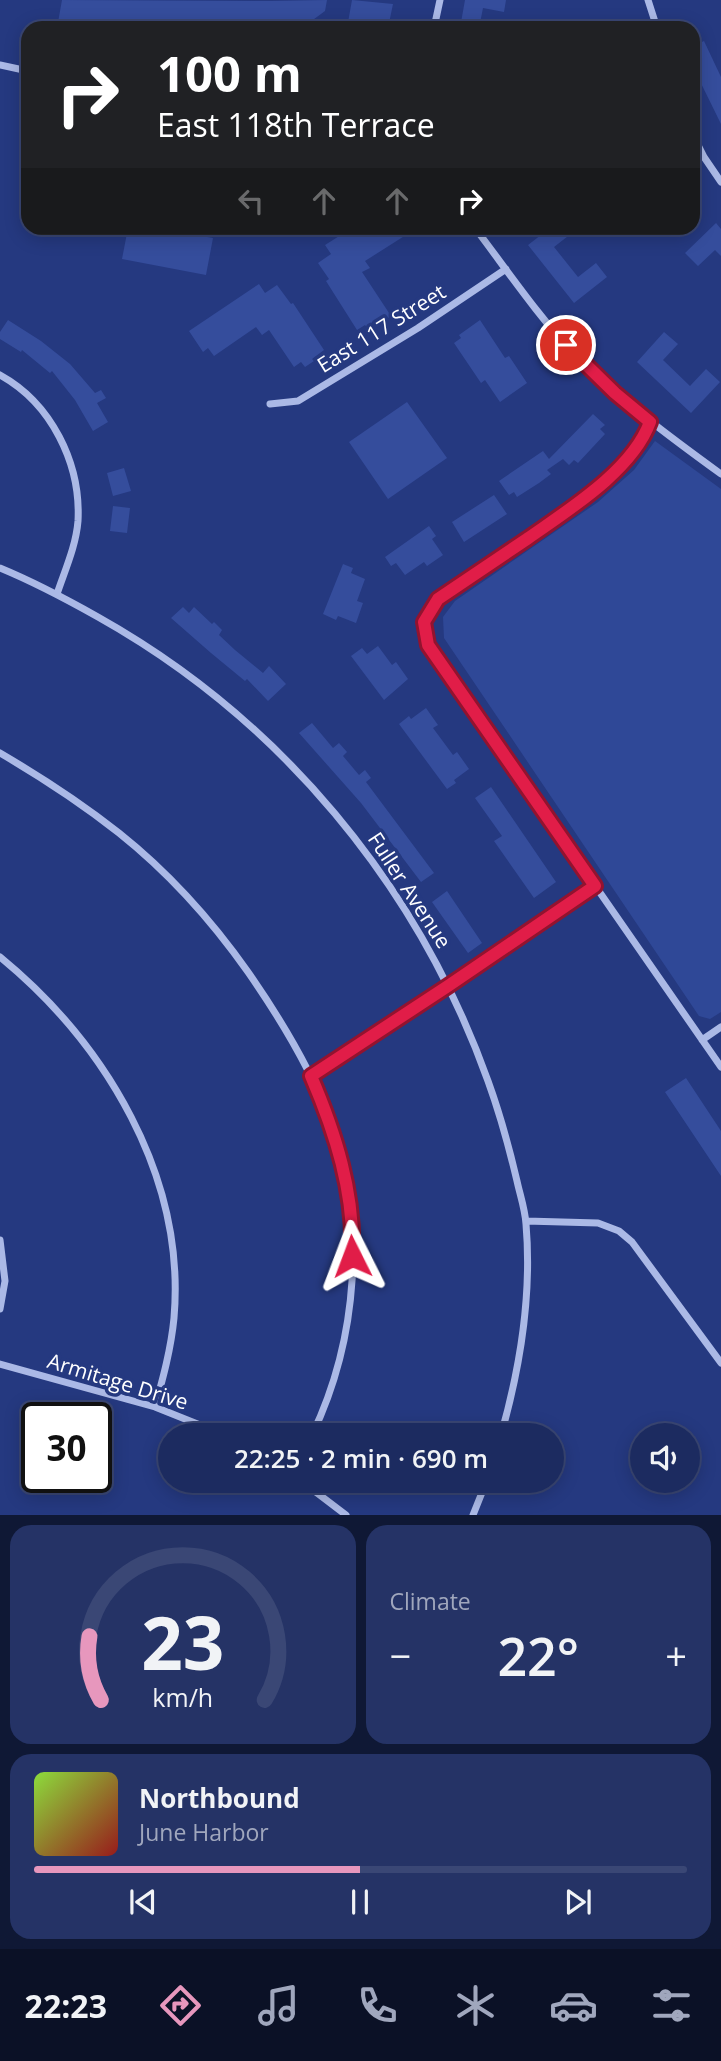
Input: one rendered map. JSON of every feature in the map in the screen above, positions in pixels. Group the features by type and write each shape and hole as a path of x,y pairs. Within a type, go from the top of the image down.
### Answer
{"street":[{"path":"435,21 440,0"},
{"path":"648,0 655,21"},
{"path":"0,65 21,70"},
{"path":"700,149 721,182"},
{"path":"480,235 573,353 650,422 721,474"},
{"name":"East 117 Street","path":"270,404 298,401 418,328 506,269"},
{"path":"0,375 13,382 41,409 65,446 74,472 78,521 75,543 57,594"},
{"path":"650,422 647,432 629,456 589,496 438,599 424,622 428,645 721,1067"},
{"name":"Fuller Avenue","path":"0,568 57,594 137,639 223,700 300,772 368,852 425,940 472,1034 502,1119 526,1221 524,1317 504,1423"},
{"path":"0,753 59,788 121,834 177,886 228,944 272,1007 311,1076 330,1122 345,1177 353,1241 350,1305 340,1361 317,1423"},
{"path":"311,1076 595,886"},
{"path":"0,957 57,1010 92,1054 122,1101 148,1150 160,1185 174,1259 174,1318 167,1361 155,1407"},
{"path":"702,1040 721,1027"},
{"path":"526,1221 598,1223 619,1231 632,1242 721,1363"},
{"path":"0,1240 5,1282 0,1309"},
{"name":"Armitage Drive","path":"0,1364 155,1407 195,1423"},
{"path":"317,1493 346,1515"},
{"path":"472,1515 481,1493"}],"shaded area":[{"path":"655,441 721,489 721,1012 710,1019 699,1016 444,638 443,617 455,601 598,502 634,470"}],"building":[{"path":"62,0 327,0 325,11 311,21 58,21"},
{"path":"352,0 393,4 389,21 348,21"},
{"path":"465,0 506,0 504,12 483,8 480,21 461,21"},
{"path":"704,41 721,77 721,124 700,81 700,43"},
{"path":"716,223 721,229 721,256 715,250 698,266 685,253"},
{"path":"127,235 196,235 213,238 206,275 122,259"},
{"path":"341,235 406,235 365,261 370,268 362,272 391,316 369,330 365,325 357,330 326,281 329,279 318,263 331,254 325,245"},
{"path":"541,235 569,235 554,247 578,277 596,263 607,277 574,303 528,245"},
{"path":"259,284 265,293 277,285 291,304 293,303 324,350 305,367 301,362 294,367 269,330 262,335 256,327 214,356 208,348 203,352 189,331"},
{"path":"8,320 70,364 95,393 101,390 106,398 97,403 108,422 93,431 75,400 52,371 50,373 22,350 21,352 0,339 0,332"},
{"path":"480,320 505,358 509,356 527,383 500,402 485,380 481,383 454,343 461,338 459,335"},
{"path":"664,332 678,344 663,360 690,386 706,369 720,382 691,413 637,362"},
{"path":"407,402 447,458 388,499 349,442"},
{"path":"593,414 605,425 600,429 605,434 578,463 574,460 569,465 563,459 547,470 551,474 539,483 517,497 514,492 509,495 499,481 543,451 549,459"},
{"path":"124,468 131,491 113,496 107,473"},
{"path":"494,495 507,514 464,542 452,522"},
{"path":"113,506 130,508 127,533 110,531"},
{"path":"429,526 436,536 432,539 443,555 427,566 424,562 405,575 396,563 391,566 385,557"},
{"path":"343,564 353,568 351,573 365,579 357,601 363,603 356,623 338,616 336,620 323,614"},
{"path":"183,607 189,613 194,607 222,630 219,635 235,650 263,673 269,666 286,684 268,701 247,679 245,681 171,618"},
{"path":"378,646 392,665 396,662 408,679 384,700 351,656 362,648 367,654"},
{"path":"426,708 438,725 433,728 453,755 457,752 469,769 447,789 399,724"},
{"path":"312,723 333,748 339,743 347,752 343,756 359,775 365,770 371,778 366,782 434,873 421,882 361,803 299,733"},
{"path":"491,787 556,882 534,898 494,841 502,836 475,798"},
{"path":"447,891 482,943 468,953 432,902"},
{"path":"686,1078 721,1131 721,1176 665,1092"}],"route":[{"path":"352,1256 353,1241 345,1177 330,1122 311,1076 595,886 428,645 424,622 438,599 589,496 629,456 647,432 650,422 615,393 566,345"}]}
